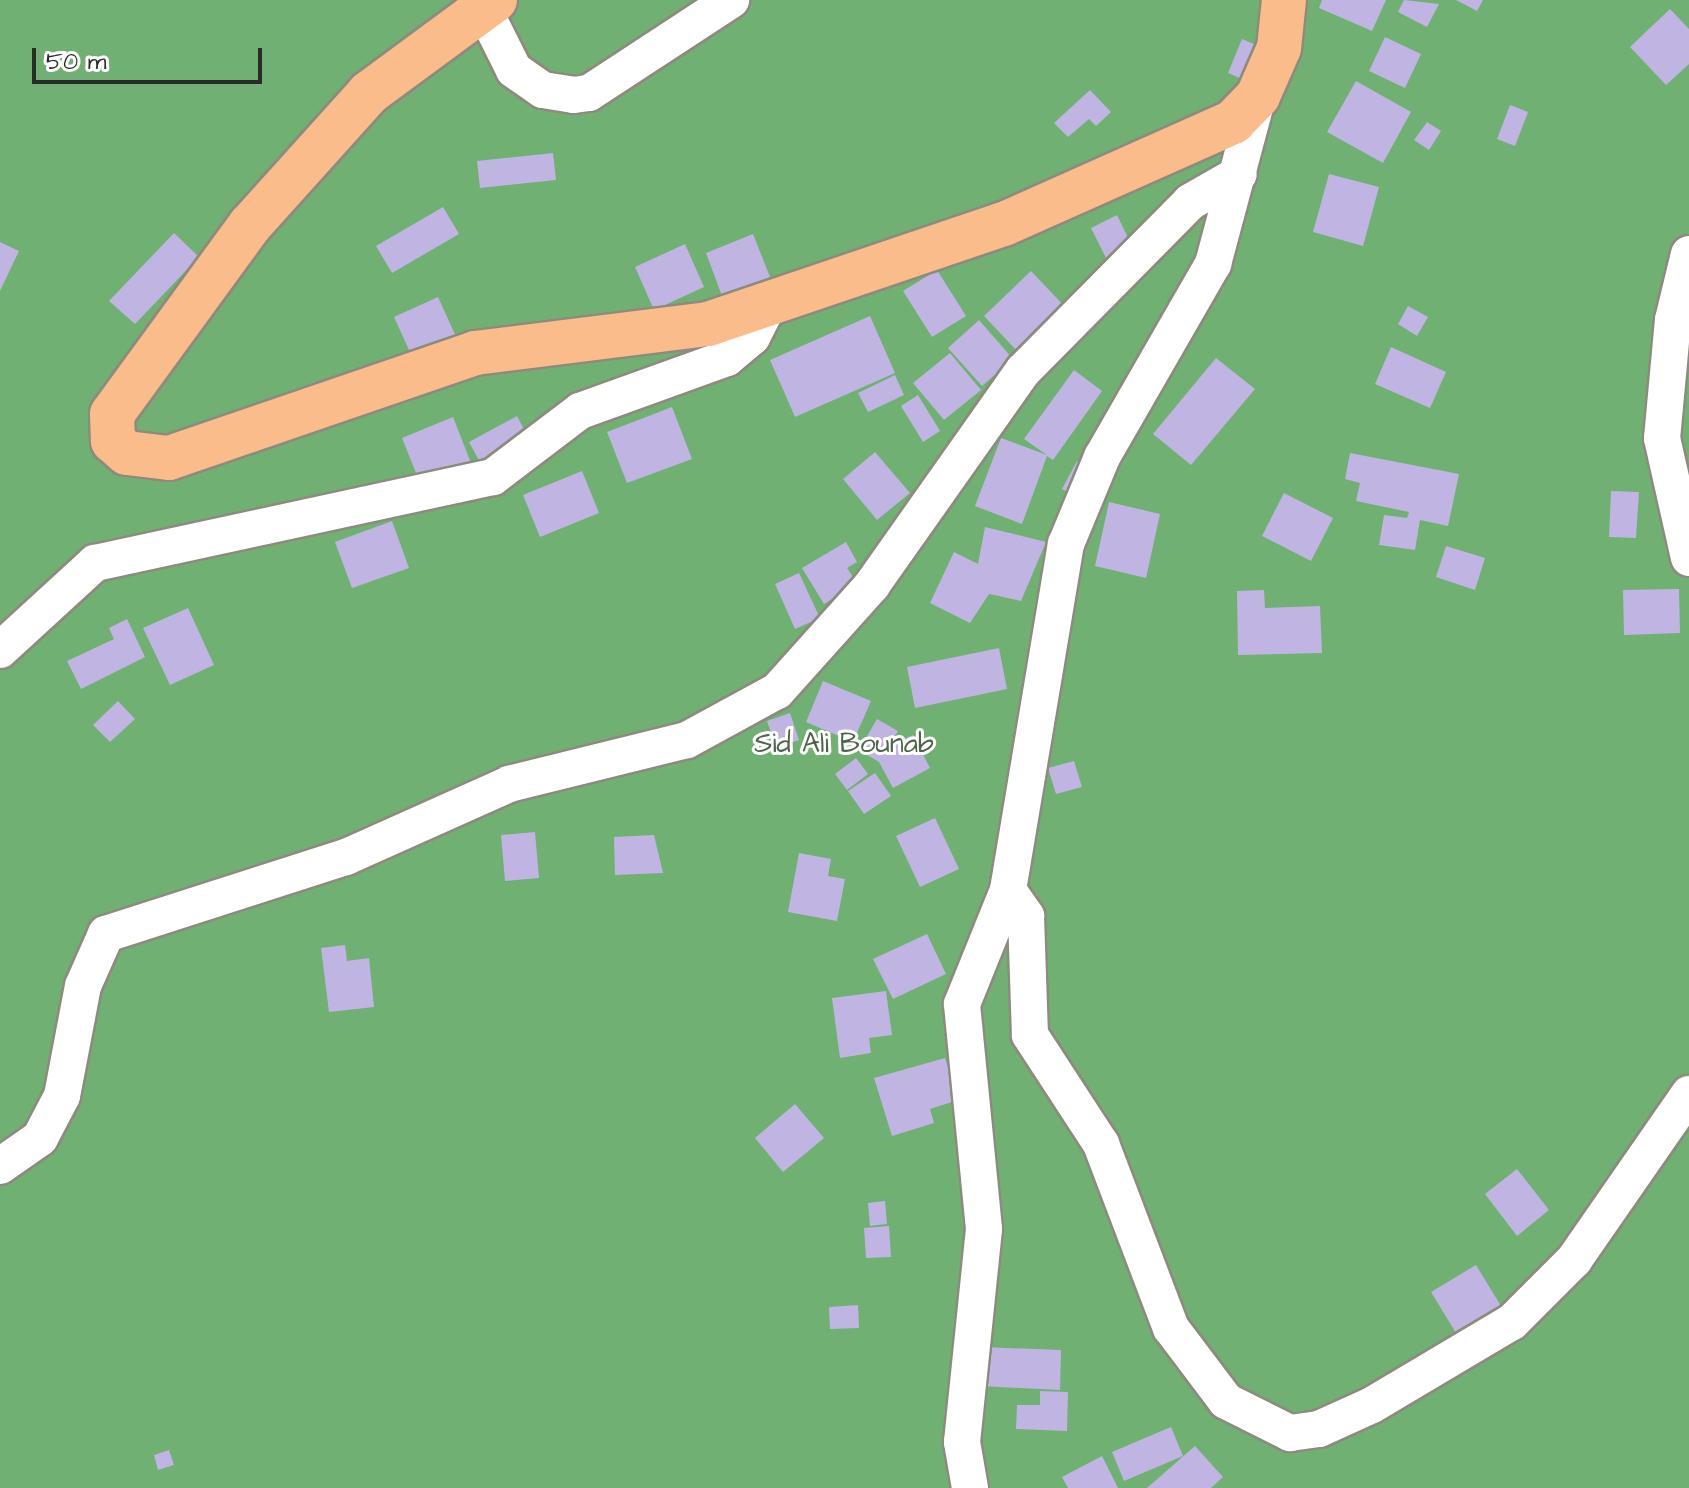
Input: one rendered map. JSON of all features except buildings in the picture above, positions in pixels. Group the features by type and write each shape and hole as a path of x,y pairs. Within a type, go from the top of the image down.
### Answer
{"main road":[{"path":"489,4 369,93 250,225 112,414 113,441 127,453 169,458 475,353 536,341 681,331 767,307 1066,200 1233,122 1258,96 1279,48 1284,0"}],"street":[{"path":"489,4 514,70 543,90 574,95 589,93 731,0"},
{"path":"970,1488 962,1442 984,1229 962,1004 1008,890 1066,544 1102,457 1213,264 1258,96"},
{"path":"0,1166 40,1138 62,1096 83,986 106,934 346,857 509,784 687,740 777,691 872,585 1023,371 1190,202 1239,174"},
{"path":"1689,254 1673,320 1662,438 1689,558"},
{"path":"0,650 95,563 493,477 580,411 727,358 752,337 767,307"},
{"path":"1008,890 1026,916 1030,1035 1101,1144 1171,1328 1226,1401 1290,1433 1319,1429 1372,1405 1512,1322 1574,1260 1689,1094"}],"green space":[{"name":"Sid Ali Bounab","path":"0,0 1689,0 1689,1488 0,1488"}]}
